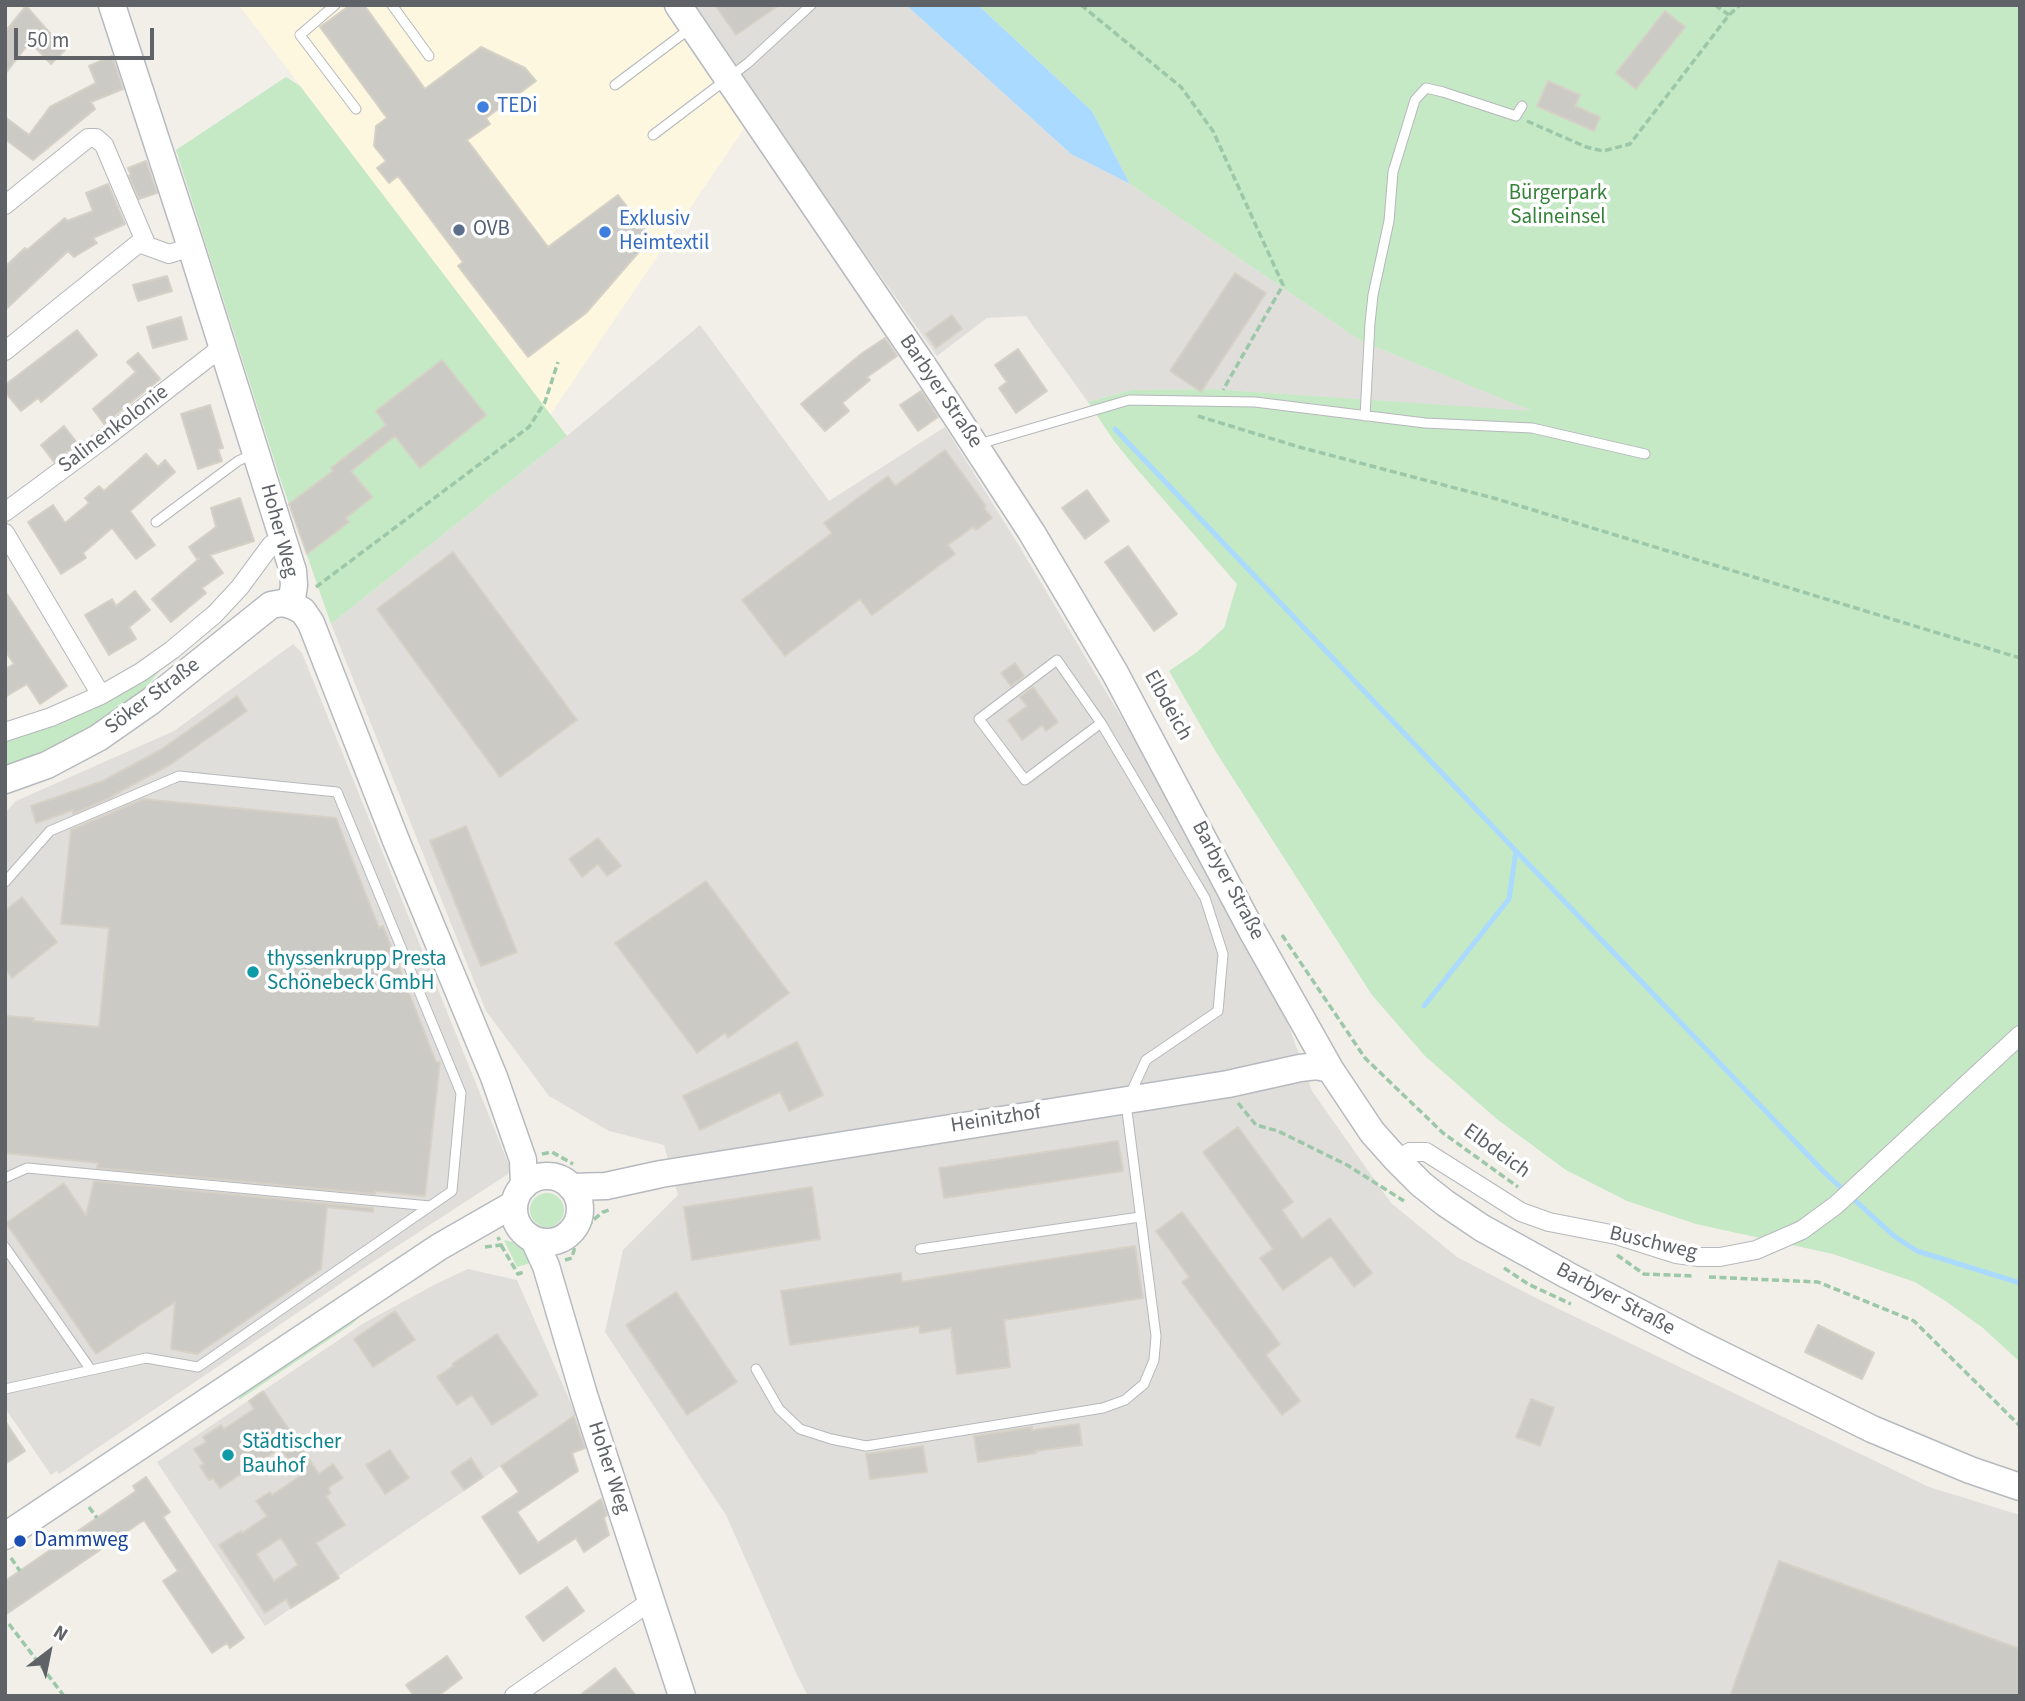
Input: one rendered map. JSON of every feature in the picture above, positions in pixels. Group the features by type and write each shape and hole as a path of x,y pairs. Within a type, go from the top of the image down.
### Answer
{"street":[{"name":"Hoher Weg","path":"112,5 284,540 293,571 291,604 303,611 311,623 397,843 494,1077 523,1160 519,1195"},
{"name":"Barbyer Straße","path":"678,5 976,445 1032,533 1115,673 1251,929 1330,1069 1372,1132 1397,1160 1420,1184 1519,1250 1872,1429 1970,1470 2020,1486"},
{"path":"5,205 88,138 96,138 104,145 147,246"},
{"path":"5,351 139,243 169,254 191,247"},
{"name":"Salinenkolonie","path":"5,512 102,441 222,347"},
{"path":"5,533 101,695"},
{"path":"5,732 51,717 101,695 141,672 199,629 240,587 271,545 284,540"},
{"name":"Söker Straße","path":"5,780 47,765 98,738 151,701 271,605 291,604"},
{"name":"Buschweg","path":"1397,1160 1410,1152 1426,1152 1521,1212 1549,1222 1616,1235 1676,1254 1720,1256 1756,1250 1802,1230 1836,1205 2020,1035"},
{"name":"Heinitzhof","path":"562,1182 606,1186 661,1174 1228,1084 1300,1068 1317,1066 1330,1069"},
{"name":"Hoher Weg","path":"494,1077 519,1108 541,1159 562,1182"},
{"name":"Heinitzhof","path":"567,1244 605,1200 661,1174"},
{"path":"8,1547 439,1247 519,1195 533,1179 543,1177 562,1182 579,1202 567,1244 496,1234 439,1247"},
{"path":"519,1195 514,1215 518,1225 529,1237"},
{"name":"Hoher Weg","path":"529,1237 546,1266 584,1395 682,1696"},
{"name":"Hoher Weg","path":"567,1244 567,1335"},
{"path":"514,1696 651,1601"}],"lane":[{"path":"335,5 300,35 356,109"},
{"path":"392,5 429,56"},
{"path":"653,135 748,63 811,5"},
{"path":"615,85 693,27"},
{"path":"1365,416 1373,295 1389,221 1393,172 1415,100 1426,88 1516,116 1522,107"},
{"path":"976,445 1129,400 1216,401 1255,402 1425,423 1532,428 1645,454"},
{"path":"156,522 246,456 256,453"},
{"path":"756,1369 779,1409 800,1429 866,1446 1103,1408 1125,1400 1144,1384 1154,1360 1156,1336 1127,1111 1128,1099 1146,1060 1218,1011 1223,954 1205,898 1101,723 1057,660 979,719 1025,780 1101,723"},
{"path":"5,882 50,831 179,776 337,792 461,1093 452,1191 198,1367 146,1358 5,1389"},
{"path":"5,1178 27,1168 430,1206"},
{"path":"920,1250 1140,1217"},
{"path":"5,1247 91,1370"}],"path":[{"path":"1081,5 1181,87 1213,131 1283,285 1216,401"},
{"path":"1715,5 1729,16"},
{"path":"1516,116 1586,147 1603,151 1630,144 1740,5"},
{"path":"291,604 530,427 545,402 558,362"},
{"path":"1176,401 1202,418 1299,447 1497,499 2020,657"},
{"name":"Elbdeich","path":"1280,932 1365,1058 1443,1133 1520,1188"},
{"path":"1232,1097 1256,1125 1278,1131 1347,1165 1405,1202"},
{"path":"567,1244 572,1258 575,1246 592,1221 603,1212 615,1208"},
{"path":"500,1245 518,1274"},
{"path":"1609,1251 1644,1274 1818,1282 1914,1321 2020,1426"},
{"path":"1497,1263 1528,1284 1579,1308"},
{"path":"88,1505 97,1518"},
{"path":"49,1531 58,1545"},
{"path":"8,1547 20,1571"},
{"path":"9,1624 64,1696"}],"shaded area":[{"path":"239,5 661,5 745,127 550,415"},
{"path":"690,5 906,5 1071,154 1130,184 1361,341 1535,412 1211,389 1131,390 1088,402 1026,316 987,318 937,356"},
{"path":"700,325 829,501 945,427 1136,742 1287,1021 1312,1091 1391,1203 1457,1257 1534,1297 1929,1487 2020,1515 2020,1696 808,1696 726,1515 605,1332 623,1250 678,1195 664,1145 609,1131 549,1096 486,1011 331,624 567,436"},
{"path":"293,644 302,653 511,1170 59,1474 57,1471 51,1475 5,1408 5,813 16,801 174,731"},
{"path":"468,1269 517,1280 576,1415 265,1626 157,1462 364,1323"}],"green space":[{"name":"Bürgerpark Salineinsel","path":"978,5 2020,5 2020,1362 1983,1328 1915,1282 1833,1254 1696,1224 1627,1201 1566,1170 1498,1120 1425,1056 1372,995 1216,752 1169,671 1197,652 1224,628 1237,584 1136,468 1088,402 1131,390 1211,389 1532,411 1361,341 1130,184 1092,111"},
{"path":"286,77 300,86 567,436 331,624 279,475 176,150"},
{"path":"161,669 135,701 58,746 5,768 5,741 52,726 95,706"},
{"path":"547,1193 559,1198 564,1210 559,1222 547,1227 535,1222 530,1210 535,1198"},
{"path":"504,1240 529,1249 537,1261 517,1267"},
{"path":"376,1302 352,1324 239,1400 240,1390"}],"water":[{"path":"906,5 978,5 1092,111 1130,184 1071,154"}],"building":[{"path":"350,5 364,5 425,89 481,47 525,68 536,81 486,118 490,124 467,140 548,247 618,195 651,238 586,313 528,357 458,266 463,262 398,176 389,183 377,168 386,161 374,146 376,126 387,118 320,27"},
{"path":"715,5 779,5 736,35"},
{"path":"26,6 65,50 51,64 30,42 5,74 5,32"},
{"path":"1665,11 1685,27 1636,89 1616,73"},
{"path":"112,56 123,89 91,102 95,109 33,160 5,139 5,117 29,135 50,107 96,83 89,66"},
{"path":"1548,81 1580,95 1575,106 1600,117 1594,131 1537,106"},
{"path":"146,161 157,193 139,199 128,168"},
{"path":"108,184 125,224 93,238 97,243 74,257 68,251 5,310 5,267 65,218 67,221 93,211 86,193"},
{"path":"1235,273 1266,293 1201,392 1170,371"},
{"path":"167,276 172,291 138,301 133,285"},
{"path":"952,315 962,329 936,348 926,334"},
{"path":"181,317 187,339 153,348 147,327"},
{"path":"77,330 97,355 41,402 38,398 21,411 5,392 5,385"},
{"path":"885,338 897,356 867,377 870,380 842,403 849,411 825,431 801,404 861,354"},
{"path":"1018,349 1047,391 1016,413 999,388 1007,382 995,365"},
{"path":"138,353 160,379 104,424 93,409 136,372 127,362"},
{"path":"442,360 486,415 420,468 395,436 351,471 372,497 346,518 349,522 307,554 289,504 333,471 331,468 386,425 376,411"},
{"path":"921,391 938,417 918,431 900,405"},
{"path":"210,405 223,448 218,449 222,461 198,469 181,414"},
{"path":"64,426 78,444 54,462 41,445"},
{"path":"945,450 992,518 976,530 973,527 948,545 955,554 872,615 860,599 785,656 742,600 832,533 824,523 888,476 895,486"},
{"path":"146,454 158,467 165,460 175,472 130,511 155,545 136,559 112,528 83,553 86,558 61,574 28,522 53,505 65,523 89,503 85,498 99,486 104,491"},
{"path":"1087,490 1109,521 1085,539 1062,508"},
{"path":"240,498 254,541 210,555 223,573 202,588 206,593 171,622 152,599 200,558 197,559 189,547 216,527 211,508"},
{"path":"1128,546 1177,614 1154,631 1105,562"},
{"path":"453,552 577,720 500,777 377,609"},
{"path":"5,591 67,686 40,704 27,684 5,697 5,669 14,664 5,651"},
{"path":"135,591 150,610 129,627 136,639 109,655 85,615 112,599 116,606"},
{"path":"1015,663 1024,676 1011,686 1001,673"},
{"path":"1033,687 1058,722 1046,731 1042,725 1022,740 1008,720 1027,706 1020,697"},
{"path":"237,696 247,711 171,764 114,796 73,814 73,810 36,823 31,806 103,781 162,749"},
{"name":"thyssenkrupp Presta Schönebeck GmbH","path":"143,799 336,818 379,928 383,926 436,1062 440,1062 425,1196 375,1191 375,1194 97,1168 98,1163 5,1153 5,1016 99,1027 109,928 61,924 71,830"},
{"path":"466,826 517,952 481,966 430,841"},
{"path":"598,838 621,866 607,876 598,864 582,877 569,859"},
{"path":"706,881 789,993 728,1038 725,1033 697,1053 615,943"},
{"path":"22,897 57,942 12,978 5,969 5,911"},
{"path":"797,1042 823,1095 789,1111 780,1092 700,1130 683,1096"},
{"path":"1238,1127 1293,1202 1282,1210 1302,1239 1330,1218 1372,1273 1354,1287 1331,1256 1283,1290 1260,1258 1273,1249 1203,1152"},
{"path":"1118,1141 1123,1171 944,1198 939,1168"},
{"path":"94,1181 373,1208 373,1212 327,1207 321,1269 197,1354 171,1349 175,1302 96,1354 6,1223 64,1183 86,1216"},
{"path":"812,1187 820,1239 692,1260 684,1207"},
{"path":"1182,1212 1280,1344 1266,1355 1300,1401 1282,1415 1182,1282 1189,1277 1156,1231"},
{"path":"1135,1246 1143,1298 1004,1320 1010,1367 957,1374 951,1328 920,1333 919,1326 790,1345 781,1291 901,1273 902,1282"},
{"path":"676,1292 737,1382 687,1415 626,1325"},
{"path":"395,1311 415,1340 373,1367 354,1339"},
{"path":"1818,1325 1874,1353 1862,1379 1805,1352"},
{"path":"497,1334 538,1395 492,1425 472,1395 457,1405 437,1377"},
{"path":"263,1391 319,1474 333,1464 343,1478 328,1488 331,1493 326,1496 345,1525 316,1543 339,1578 291,1608 286,1599 265,1613 219,1545 267,1516 256,1501 270,1492 272,1495 300,1476 280,1448 220,1488 213,1478 209,1480 200,1466 204,1464 194,1449 206,1442 203,1437 221,1425 224,1429 254,1409 249,1401","holes":["281,1538 298,1565 274,1581 256,1554"]},
{"path":"1531,1399 1554,1408 1540,1446 1516,1437"},
{"path":"574,1416 585,1448 572,1453 578,1471 517,1512 538,1543 601,1499 607,1515 604,1518 609,1535 584,1552 576,1538 520,1574 482,1517 519,1492 501,1466"},
{"path":"5,1421 25,1451 5,1464"},
{"path":"1079,1424 1082,1445 978,1462 974,1436 1032,1427 1032,1430"},
{"path":"923,1446 927,1472 870,1479 866,1454"},
{"path":"390,1450 409,1478 385,1494 366,1465"},
{"path":"471,1458 483,1477 464,1490 451,1472"},
{"path":"146,1477 170,1512 163,1517 244,1638 230,1648 227,1643 212,1653 163,1581 178,1571 144,1520 5,1615 5,1581 136,1491 133,1486"},
{"path":"1779,1561 2020,1649 2020,1696 1730,1696"},
{"path":"567,1587 584,1611 543,1641 526,1617"},
{"path":"447,1656 462,1678 438,1696 414,1696 406,1685"},
{"path":"615,1668 636,1696 579,1696 596,1683"}],"waterway":[{"path":"1115,429 1825,1173 1894,1236 1917,1251 2020,1283"},
{"path":"1424,1006 1509,899 1516,851"}],"place":[{"name":"TEDi","path":"483,107"},
{"name":"OVB","path":"459,230"},
{"name":"Exklusiv Heimtextil","path":"605,232"},
{"name":"thyssenkrupp Presta Schönebeck GmbH","path":"253,972"},
{"name":"Städtischer Bauhof","path":"228,1455"},
{"name":"Dammweg","path":"20,1541"}]}
